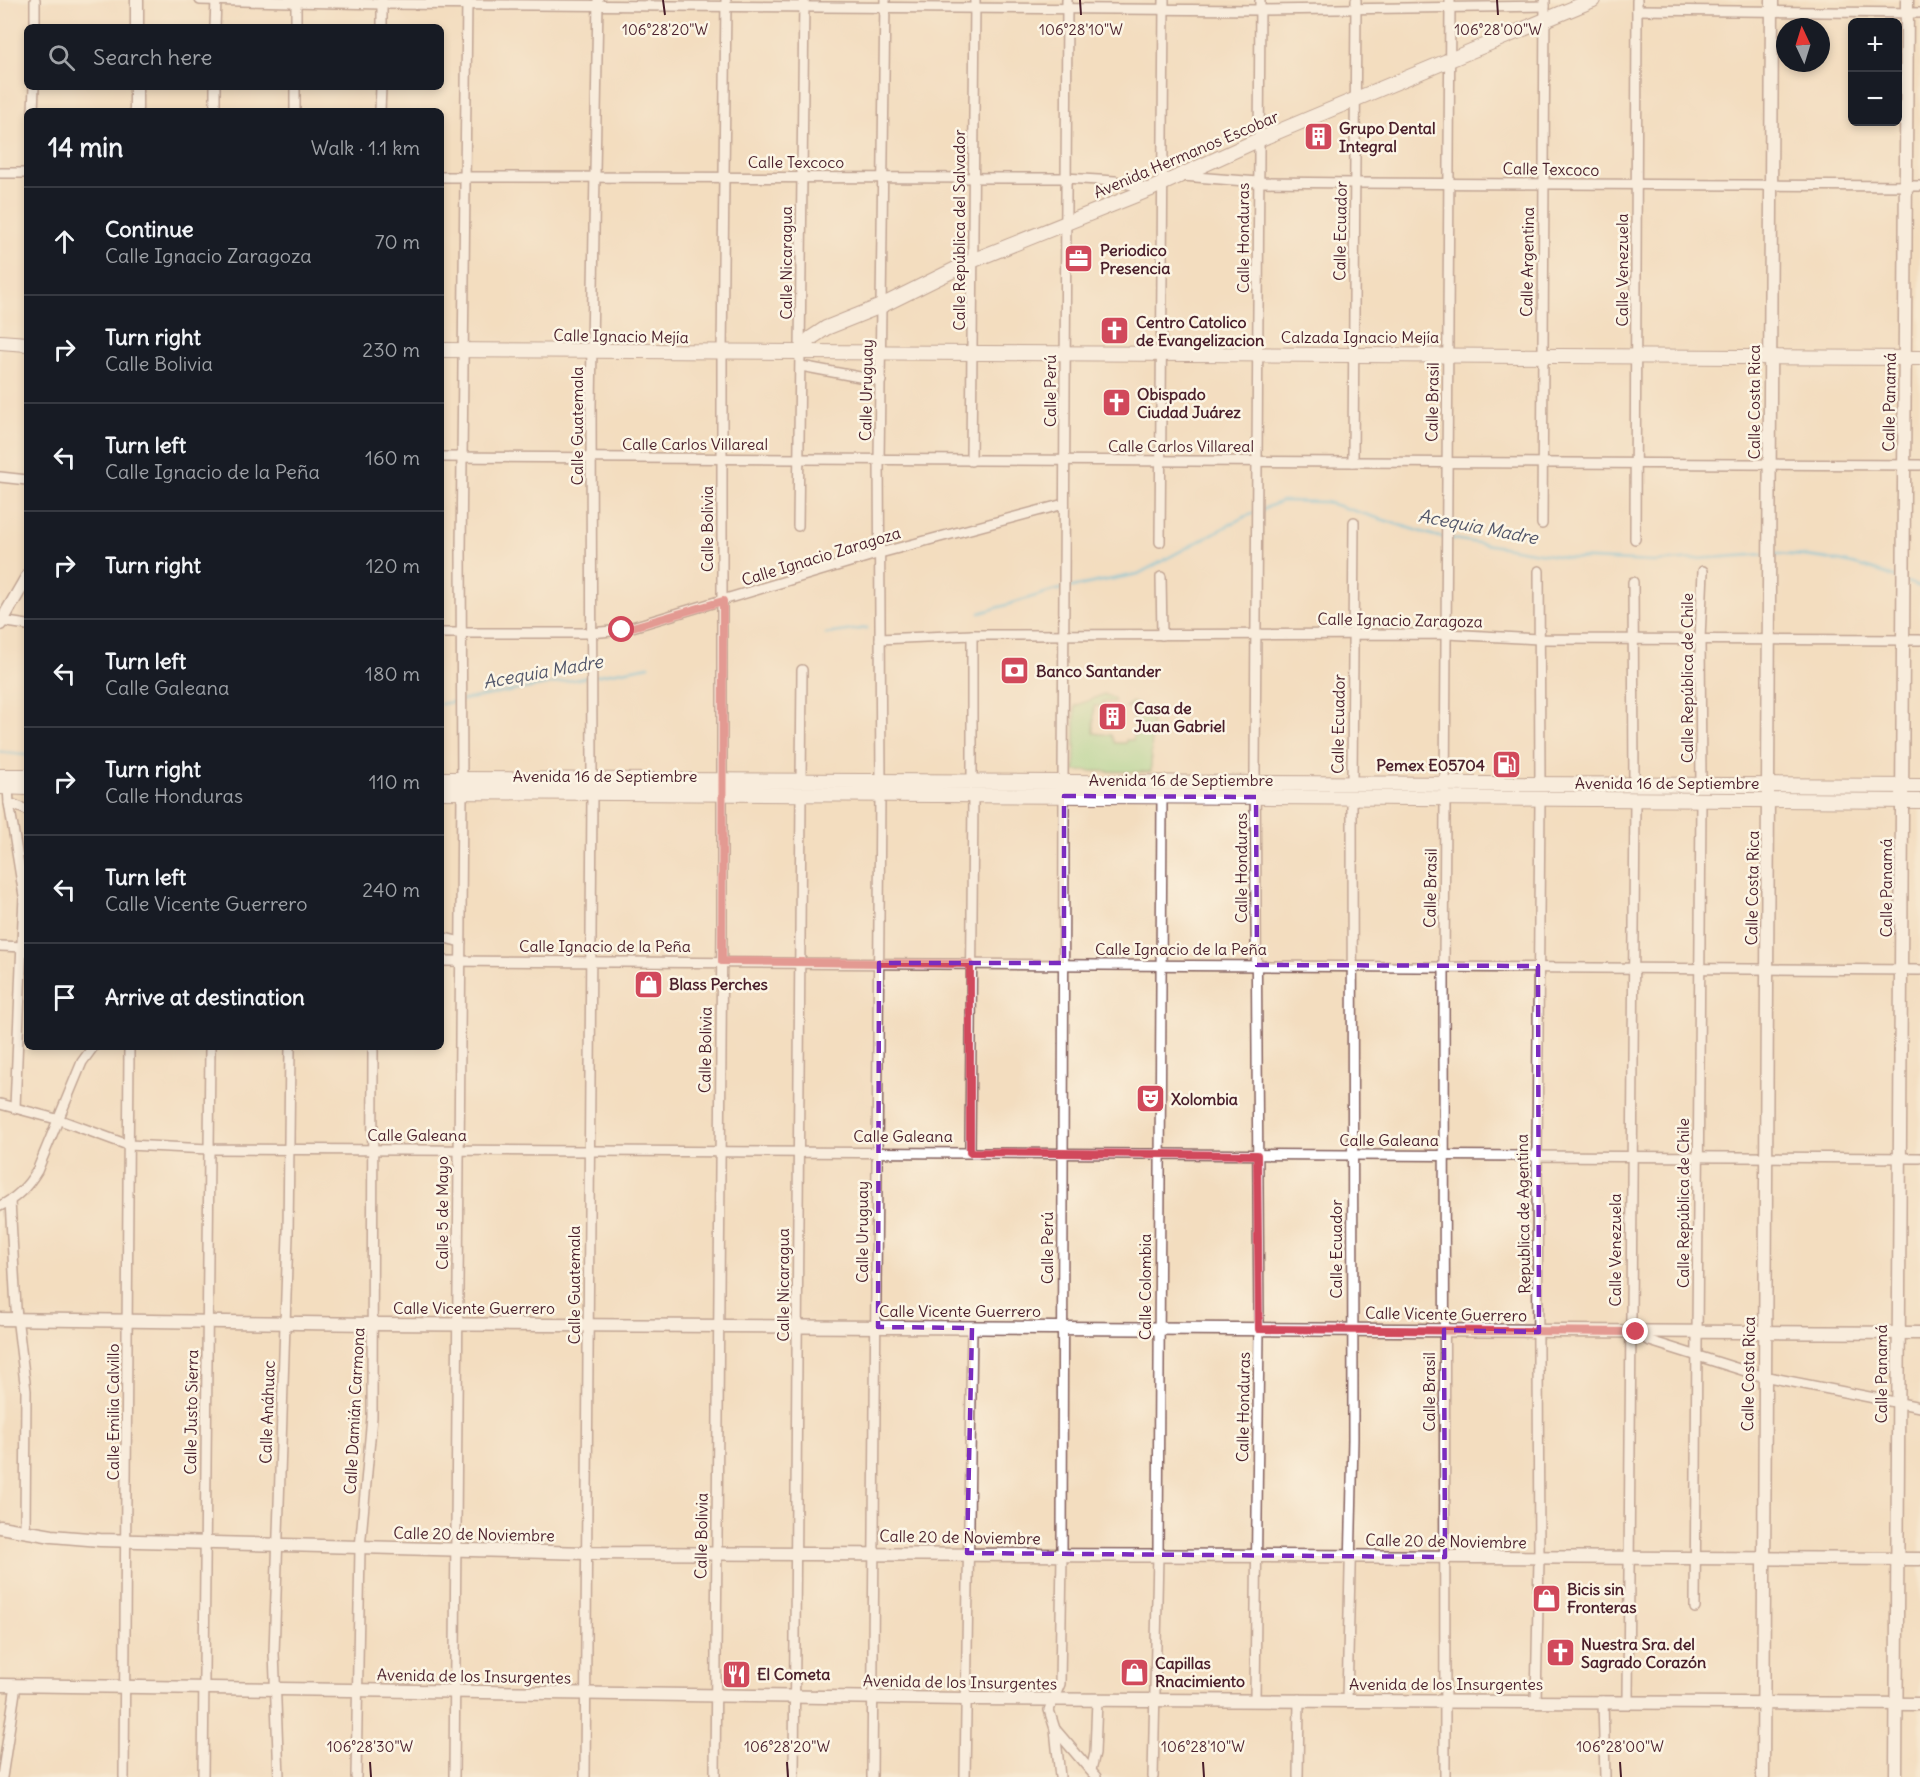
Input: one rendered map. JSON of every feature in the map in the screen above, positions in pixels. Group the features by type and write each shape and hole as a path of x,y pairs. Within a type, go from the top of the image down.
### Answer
{"main road":[{"path":"137,0 137,24"},
{"name":"Avenida Hermanos Escobar","path":"800,351 811,338 826,328 882,305 974,260 1156,187 1258,141 1452,60 1545,9 1593,0"},
{"name":"Calle Costa Rica","path":"1763,1777 1762,1557 1771,547 1772,5"},
{"name":"Calle Panamá","path":"1896,1777 1905,465 1913,358 1906,186 1911,8"},
{"path":"136,90 136,108"},
{"path":"0,342 24,344"},
{"name":"Calle Ignacio Mejía","path":"444,350 722,354 800,351"},
{"name":"Calzada Ignacio Mejía","path":"800,351 882,354 1065,352 1913,358"},
{"path":"1,622 24,582"},
{"path":"3,784 24,777"},
{"name":"Avenida 16 de Septiembre","path":"444,780 462,785 1063,789 1256,782 1540,783 1634,785 1701,792 1920,801"},
{"path":"3,784 24,788"},
{"name":"Avenida 16 de Septiembre","path":"444,791 462,785"},
{"name":"Avenida 16 de Septiembre","path":"1769,793 1920,786"},
{"name":"Avenida 16 de Septiembre","path":"1063,789 1162,796 1446,799 1635,799 1701,792"},
{"name":"Calle Vicente Guerrero","path":"0,1320 285,1324 1920,1333"},
{"name":"Calle 20 de Noviembre","path":"0,1527 69,1539 587,1553 875,1552 1539,1559 1695,1556 1920,1559"},
{"name":"Avenida de los Insurgentes","path":"0,1685 966,1699 1762,1701 1920,1704"}],"street":[{"path":"35,0 35,24"},
{"path":"200,0 1164,5 1450,4 1545,9"},
{"path":"216,0 216,24"},
{"path":"296,1 296,24"},
{"path":"382,2 382,24"},
{"name":"Calle 5 de Mayo","path":"454,1777 457,1550 457,1150 462,785 460,633 467,2"},
{"name":"Calle Guatemala","path":"585,1777 590,1326 592,352 598,2"},
{"name":"Calle Bolivia","path":"715,1777 718,1150 722,961 722,354 726,3"},
{"name":"Calle Nicaragua","path":"798,526 804,3"},
{"name":"Calle Uruguay","path":"872,1777 878,1327 879,460 885,4"},
{"name":"Calle República del Salvador","path":"970,461 973,354 975,4"},
{"name":"Calle Perú","path":"1055,1729 1048,1710 1060,1684 1062,1554 1067,4"},
{"name":"Calle Brasil","path":"1445,1777 1444,966 1446,462 1452,60 1450,4"},
{"path":"1160,542 1162,354 1156,187 1164,5"},
{"name":"Calle Honduras","path":"1255,1699 1259,1329 1256,495 1260,5"},
{"name":"Calle Ecuador","path":"1353,462 1356,5"},
{"path":"1637,5 1911,8"},
{"name":"Calle Venezuela","path":"1635,539 1637,5"},
{"name":"Calle Argentina","path":"1542,524 1541,355 1545,9"},
{"path":"33,108 34,90"},
{"path":"215,90 215,108"},
{"path":"295,90 295,108"},
{"path":"380,108 381,90"},
{"path":"0,173 24,173"},
{"name":"Calle Texcoco","path":"1181,176 1258,182 1920,186"},
{"name":"Calle Texcoco","path":"444,177 1065,178 1156,187"},
{"path":"801,366 881,381"},
{"name":"Calle Carlos Villareal","path":"444,457 1920,465"},
{"path":"0,477 24,480"},
{"name":"Calle Ignacio Zaragoza","path":"444,633 591,633 648,625 880,553 1064,504"},
{"name":"Calle Ecuador","path":"1352,782 1355,634 1354,522"},
{"path":"1539,571 1540,783"},
{"name":"Calle República de Chile","path":"1695,1608 1699,1332 1697,1156 1700,968 1700,639 1703,571"},
{"path":"1161,577 1162,635"},
{"path":"1633,582 1634,785"},
{"path":"1,622 24,625"},
{"name":"Calle Ignacio Zaragoza","path":"880,630 972,635 1447,634 1538,639 1920,640"},
{"path":"970,1152 972,635"},
{"name":"Calle Nicaragua","path":"794,1777 802,670"},
{"path":"3,784 9,803 10,823 23,877 24,947 15,1107"},
{"name":"Calle Colombia","path":"1153,1777 1158,1555 1162,796"},
{"name":"Calle Ecuador","path":"1347,1700 1351,1556 1352,797"},
{"name":"Republica de Agentina","path":"1536,1701 1539,1559 1537,1155 1540,799"},
{"name":"Calle Venezuela","path":"1628,1701 1633,1332 1631,1155 1635,799"},
{"path":"9,803 24,809"},
{"path":"444,938 461,942"},
{"path":"0,946 24,947"},
{"name":"Calle Ignacio de la Peña","path":"444,961 1920,970"},
{"path":"0,1206 10,1201 33,1177 60,1120 82,1062 91,1050"},
{"name":"Calle Emilia Calvillo","path":"124,1777 129,1050"},
{"name":"Calle Justo Sierra","path":"203,1777 203,1543 208,1322 210,1050"},
{"name":"Calle Anáhuac","path":"279,1777 274,1653 285,1324 290,1050"},
{"name":"Calle Damián Carmona","path":"356,1777 360,1548 370,1464 374,1050"},
{"name":"Calle Galeana","path":"0,1104 60,1120 128,1145 208,1149 590,1152 798,1150 1920,1158"},
{"path":"10,1201 26,1391 25,1532"},
{"path":"965,1777 972,1328"},
{"path":"1633,1332 1650,1341 1765,1376 1920,1407"},
{"path":"2,1777 16,1685"},
{"path":"1298,1777 1299,1699"},
{"path":"1093,1774 1097,1700"},
{"path":"1603,1701 1605,1777"},
{"path":"1055,1729 1093,1774"},
{"path":"1055,1729 1060,1777"}],"highlighted area":[{"path":"1064,796 1256,797 1257,965 1538,966 1539,1332 1444,1330 1445,1557 967,1553 972,1328 878,1327 879,963 1064,963"}],"green space":[{"path":"1104,694 1113,698 1115,702 1103,702 1103,706 1094,706 1094,733 1111,735 1115,743 1126,743 1126,740 1133,740 1133,735 1142,735 1141,726 1133,726 1132,708 1126,707 1132,702 1152,709 1151,772 1075,771 1075,706"}],"waterway":[{"name":"Acequia Madre","path":"980,613 1052,591 1138,574 1242,518 1282,501 1326,502 1435,536 1570,558 1654,562 1766,554"},
{"name":"Acequia Madre","path":"1773,554 1838,561 1901,580"},
{"name":"Acequia Madre","path":"1907,582 1920,587"},
{"name":"Acequia Madre","path":"826,634 867,628"},
{"name":"Acequia Madre","path":"444,703 649,666"},
{"name":"Acequia Madre","path":"0,752 24,755"}],"place":[{"name":"Grupo Dental Integral","path":"1318,137"},
{"name":"Periodico Presencia","path":"1079,259"},
{"name":"Centro Catolico de Evangelizacion","path":"1115,331"},
{"name":"Obispado Ciudad Juárez","path":"1116,403"},
{"name":"Banco Santander","path":"1015,671"},
{"name":"Casa de Juan Gabriel","path":"1113,717"},
{"name":"Pemex E05704","path":"1506,765"},
{"name":"Blass Perches","path":"648,984"},
{"name":"Xolombia","path":"1150,1099"},
{"name":"Bicis sin Fronteras","path":"1546,1598"},
{"name":"Nuestra Sra. del Sagrado Corazón","path":"1560,1653"},
{"name":"Capillas Rnacimiento","path":"1134,1672"},
{"name":"El Cometa","path":"736,1674"}],"route":[{"path":"622,630 648,625 723,601 722,961 970,964 970,1152 1257,1155 1259,1329 1636,1332"}]}
